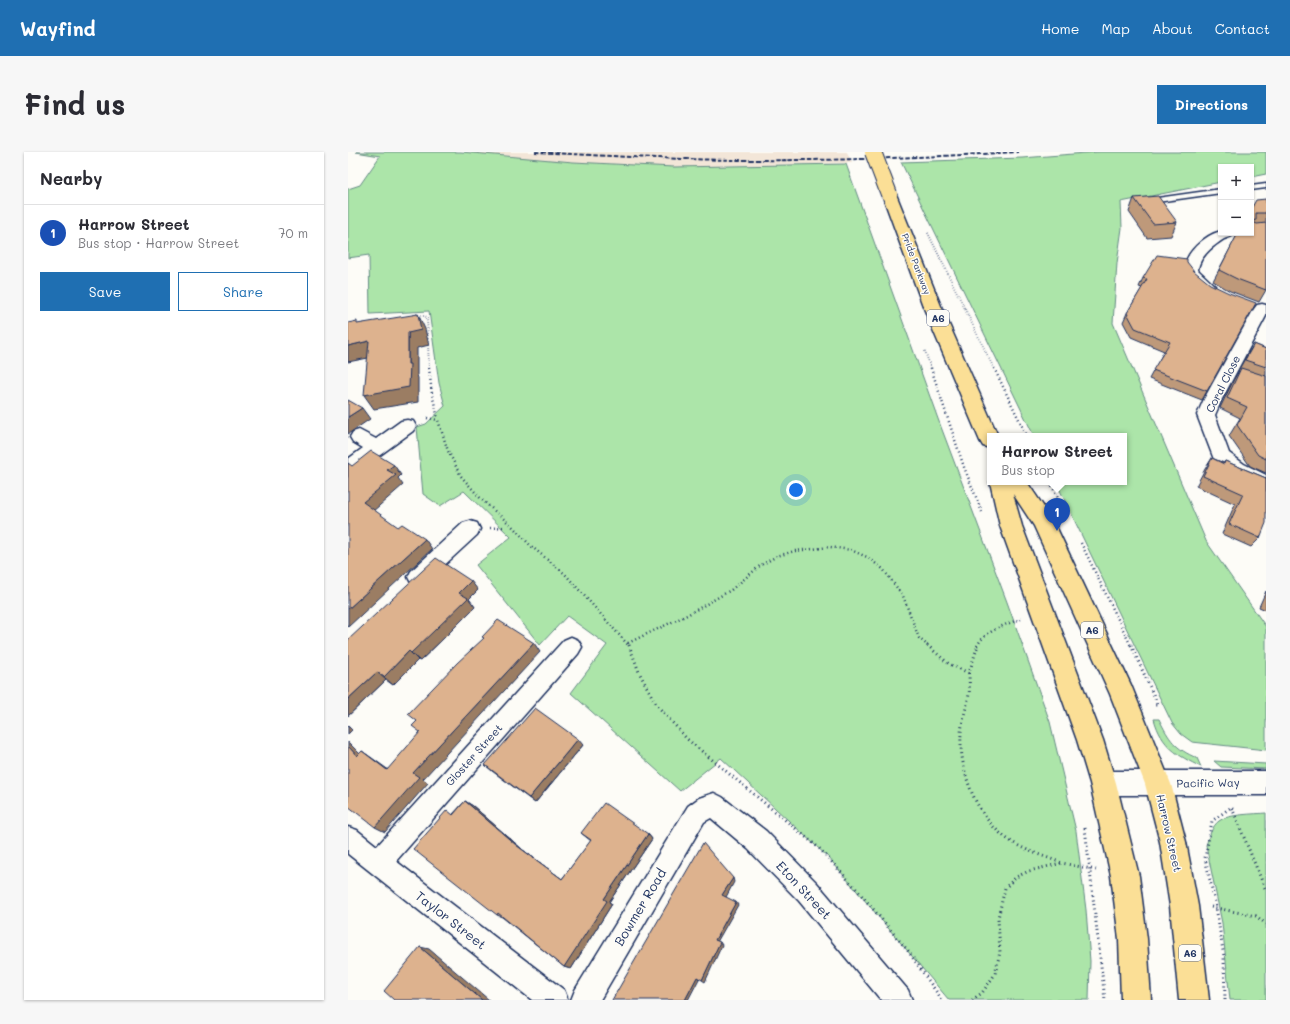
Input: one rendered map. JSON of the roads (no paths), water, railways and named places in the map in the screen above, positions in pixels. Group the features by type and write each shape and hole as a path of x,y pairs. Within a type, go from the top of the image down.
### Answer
{"main road":[{"name":"Pride Parkway","path":"873,152 932,306 987,434"},
{"path":"1001,485 1011,526 1084,726 1103,783 1125,876 1133,940 1136,1000"},
{"name":"Harrow Street","path":"1018,485 1043,522 1122,693 1158,784 1173,842 1184,906 1194,1000"}],"street":[{"path":"1219,236 1210,241 1192,263 1191,272 1198,280 1222,293"},
{"name":"Coral Close","path":"1259,308 1231,373 1212,399 1206,414 1211,433 1221,457 1238,470 1266,483"},
{"path":"348,469 406,426"},
{"path":"359,437 377,448"},
{"path":"406,588 470,529"},
{"name":"Gloster Street","path":"378,863 571,647"},
{"name":"Pacific Way","path":"1103,783 1266,783"},
{"name":"Eton Street","path":"696,814 707,806 714,805 757,840 813,898 898,1000"},
{"name":"Bowmer Road","path":"585,1000 696,814"},
{"name":"Taylor Street","path":"348,839 554,1000"}],"lane":[{"path":"1254,188 1266,186"},
{"path":"1150,200 1218,192"}],"railway":[{"path":"535,152 671,159 725,160 819,160 952,156 1018,152"}],"place":[{"name":"Harrow Street","path":"1057,531"}]}
